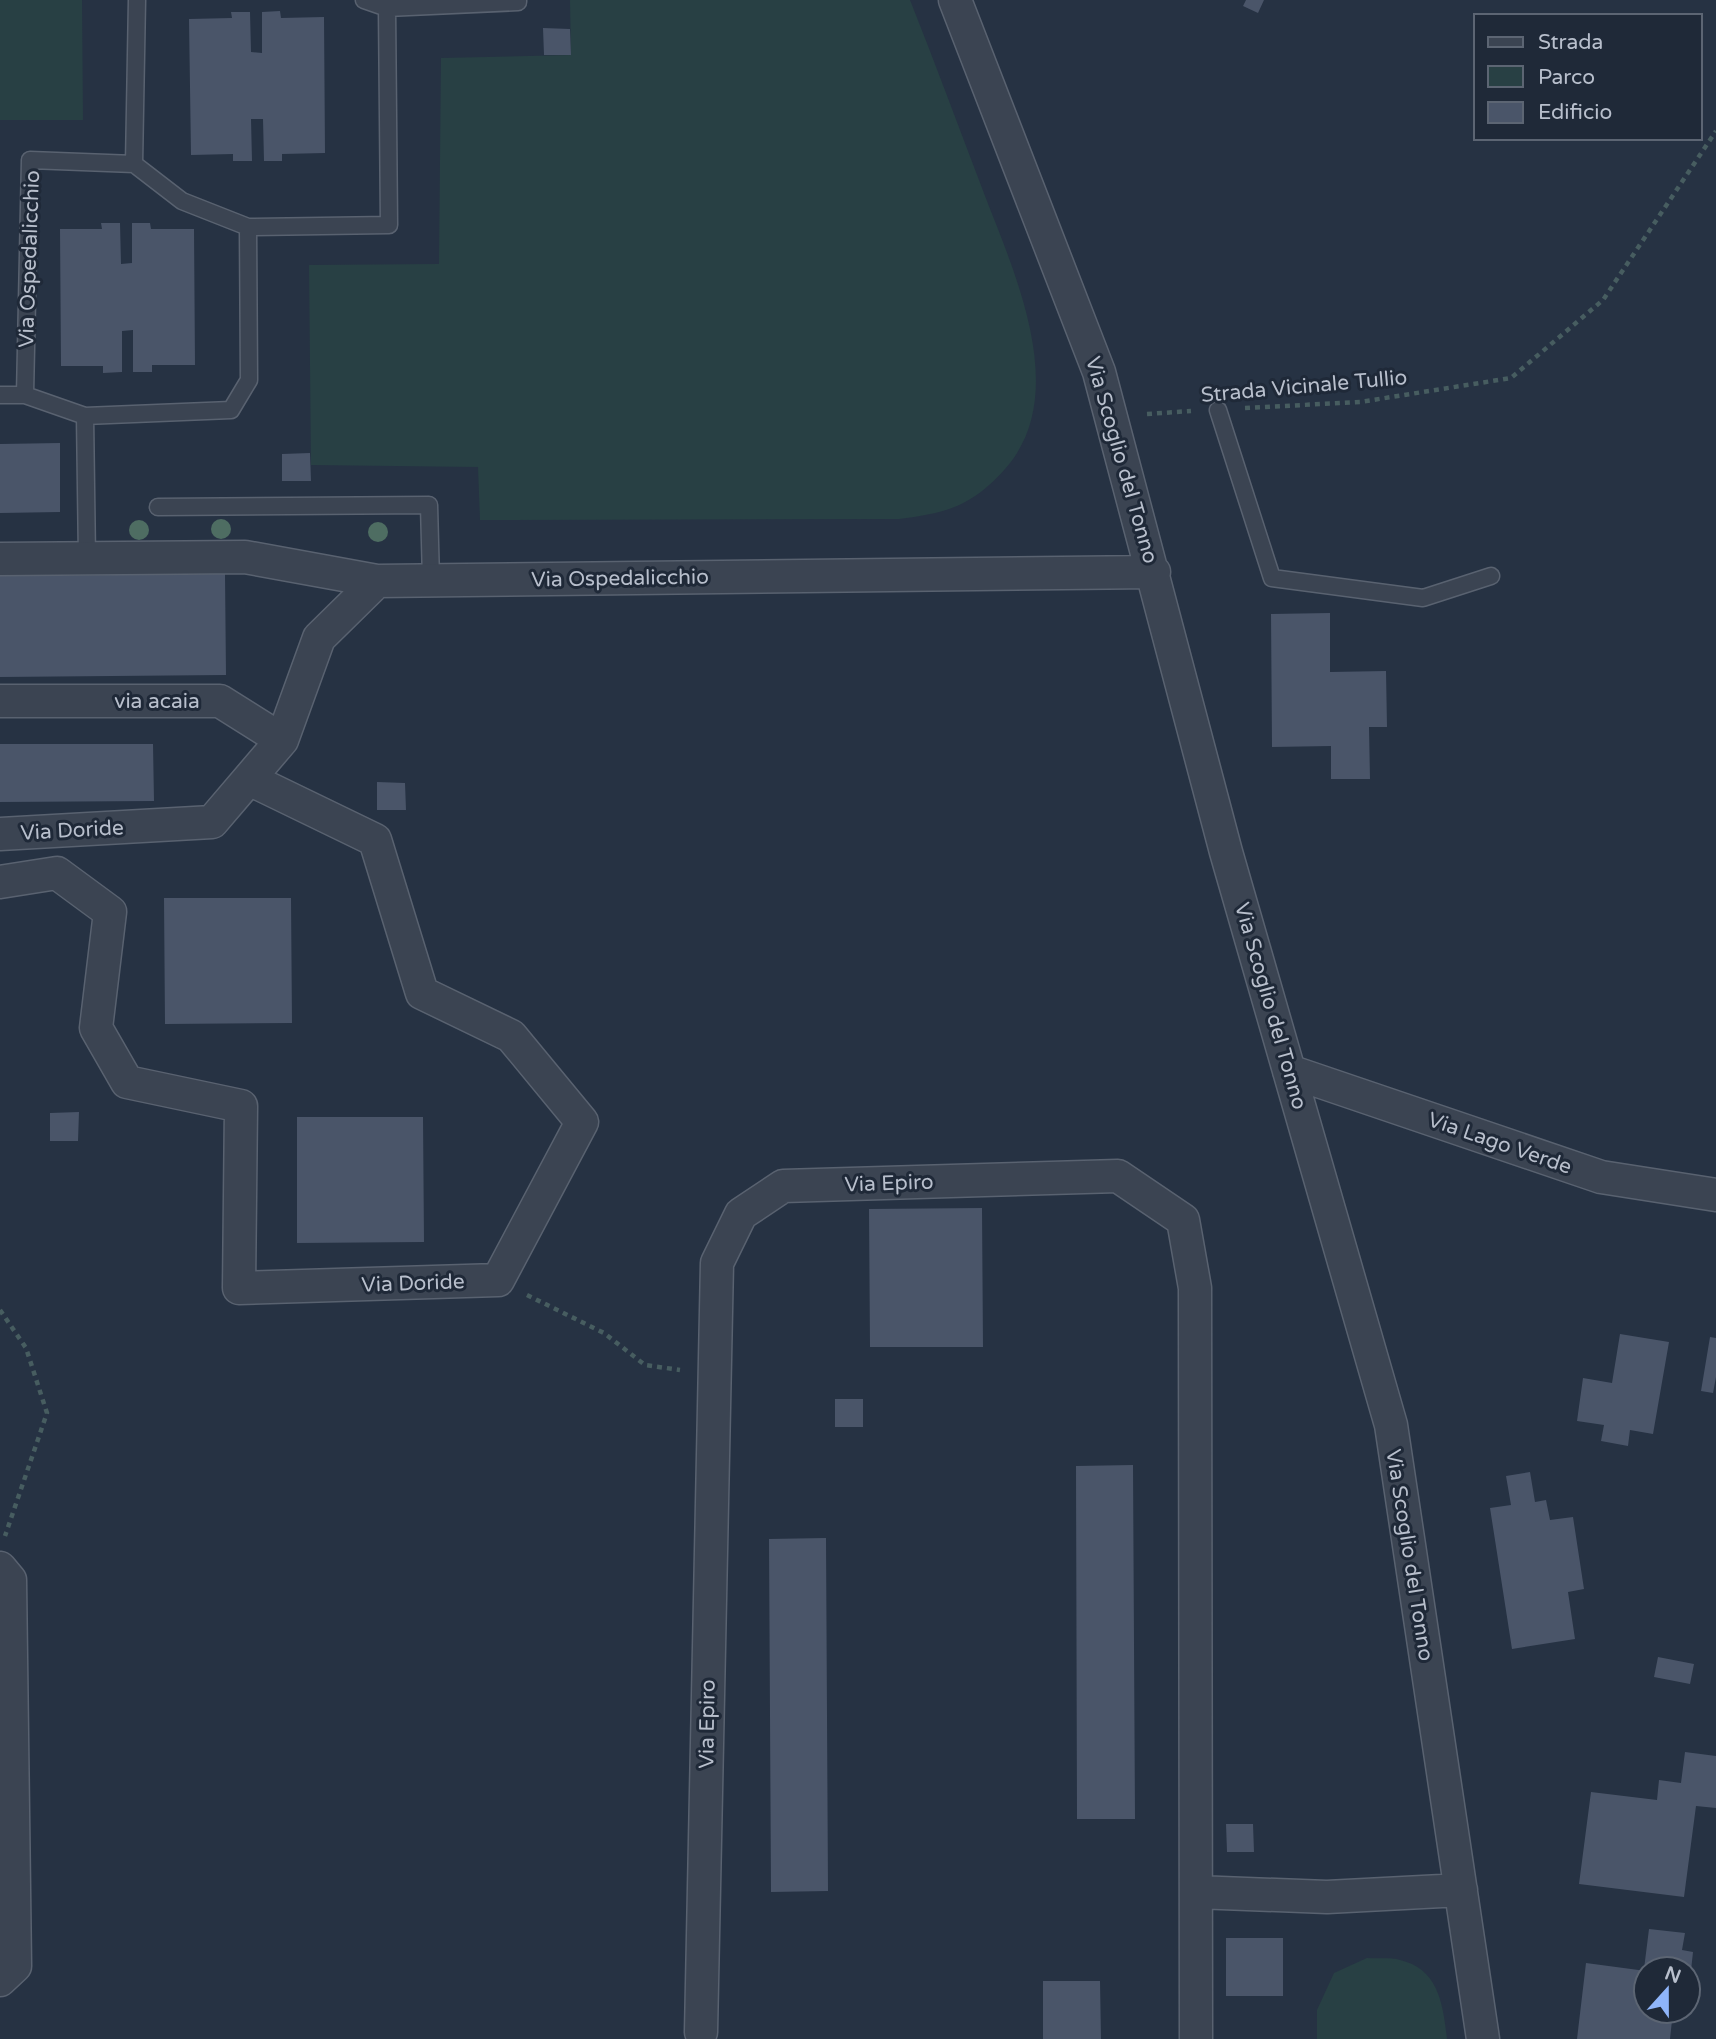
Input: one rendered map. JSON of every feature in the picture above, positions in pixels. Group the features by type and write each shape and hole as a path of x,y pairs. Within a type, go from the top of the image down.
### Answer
{"street":[{"name":"Via Scoglio del Tonno","path":"955,0 1099,372 1226,852 1391,1425 1483,2039"},
{"name":"Via Ospedalicchio","path":"0,559 246,557 377,581 1154,572"},
{"path":"282,740 319,638 377,581"},
{"name":"via acaia","path":"0,701 220,701 282,740"},
{"name":"Via Doride","path":"0,834 212,822 282,740"},
{"path":"249,779 375,840 422,993 511,1036 582,1122 498,1280"},
{"name":"Via Doride","path":"0,882 57,873 110,912 96,1028 127,1082 241,1106 239,1288 498,1280"},
{"name":"Via Lago Verde","path":"1289,1071 1601,1177 1716,1195"},
{"name":"Via Epiro","path":"701,2032 717,1262 741,1214 783,1185 1118,1176 1183,1220 1195,1288 1196,2039"},
{"path":"0,1980 15,1966 10,1580 2,1554"},
{"path":"1195,1892 1327,1897 1461,1890"}],"lane":[{"path":"137,0 134,164 182,201 248,227 389,225 387,8"},
{"path":"364,0 387,8 518,0"},
{"name":"Via Ospedalicchio","path":"25,395 30,160 134,164"},
{"path":"0,395 25,395 85,416 232,410 249,380 248,227"},
{"path":"1218,410 1272,578 1423,598 1491,576"},
{"path":"85,416 87,559"},
{"path":"158,507 429,505 431,580"}],"path":[{"name":"Strada Vicinale Tullio","path":"1111,416 1360,402 1511,378 1603,300 1716,131"},
{"path":"498,1280 604,1333 645,1365 714,1375"},
{"path":"0,1310 26,1348 47,1413 2,1554"}],"green space":[{"path":"0,0 82,0 83,120 0,120"},
{"path":"570,0 910,0 1008,255 1030,330 1036,368 1034,404 1025,438 993,482 958,506 899,519 480,520 478,467 311,465 309,265 439,264 441,58 571,55"},
{"path":"1367,1958 1400,1960 1423,1971 1437,1990 1441,2001 1447,2039 1317,2039 1317,2010 1334,1973"}],"building":[{"path":"1246,0 1264,0 1258,13 1243,6"},
{"path":"280,11 281,18 324,17 325,153 282,154 282,161 264,161 263,119 251,119 252,161 233,161 233,154 191,155 189,19 232,18 231,12 250,12 251,52 262,53 262,12"},
{"path":"543,28 570,29 571,55 544,55"},
{"path":"101,223 120,223 121,264 132,263 132,223 150,223 151,229 194,229 195,365 152,365 152,372 133,372 133,330 122,331 122,372 103,373 103,366 61,366 60,229 102,229"},
{"path":"60,443 60,512 0,513 0,444"},
{"path":"310,453 311,481 282,481 282,454"},
{"path":"225,574 226,675 0,677 0,576"},
{"path":"1330,613 1330,672 1386,671 1387,727 1369,727 1370,779 1331,779 1331,746 1272,747 1271,614"},
{"path":"0,744 153,744 154,801 0,802"},
{"path":"377,782 405,783 406,810 377,810"},
{"path":"164,898 291,898 292,1023 165,1024"},
{"path":"79,1112 78,1141 50,1141 50,1113"},
{"path":"297,1117 423,1117 424,1242 297,1243"},
{"path":"982,1208 983,1347 870,1347 869,1209"},
{"path":"1620,1334 1669,1342 1653,1434 1630,1430 1628,1446 1601,1441 1604,1425 1577,1421 1583,1378 1612,1383"},
{"path":"1710,1337 1716,1338 1716,1377 1713,1393 1701,1391"},
{"path":"835,1399 863,1399 863,1427 835,1427"},
{"path":"1133,1465 1135,1819 1077,1819 1076,1466"},
{"path":"1530,1472 1535,1502 1546,1500 1550,1520 1573,1517 1584,1589 1568,1592 1575,1639 1512,1649 1490,1508 1511,1505 1506,1476"},
{"path":"826,1538 828,1891 771,1892 769,1539"},
{"path":"1658,1657 1694,1664 1690,1684 1654,1677"},
{"path":"1685,1752 1716,1756 1716,1808 1696,1806 1684,1897 1579,1884 1591,1792 1657,1800 1659,1780 1681,1783"},
{"path":"1226,1824 1253,1824 1254,1852 1227,1852"},
{"path":"1649,1929 1685,1933 1682,1950 1693,1952 1693,1955 1646,1955"},
{"path":"1226,1938 1283,1938 1283,1996 1226,1996"},
{"path":"1586,1963 1632,1969 1632,2025 1672,2025 1670,2039 1577,2039"},
{"path":"1043,1981 1100,1981 1101,2039 1043,2039"}]}
